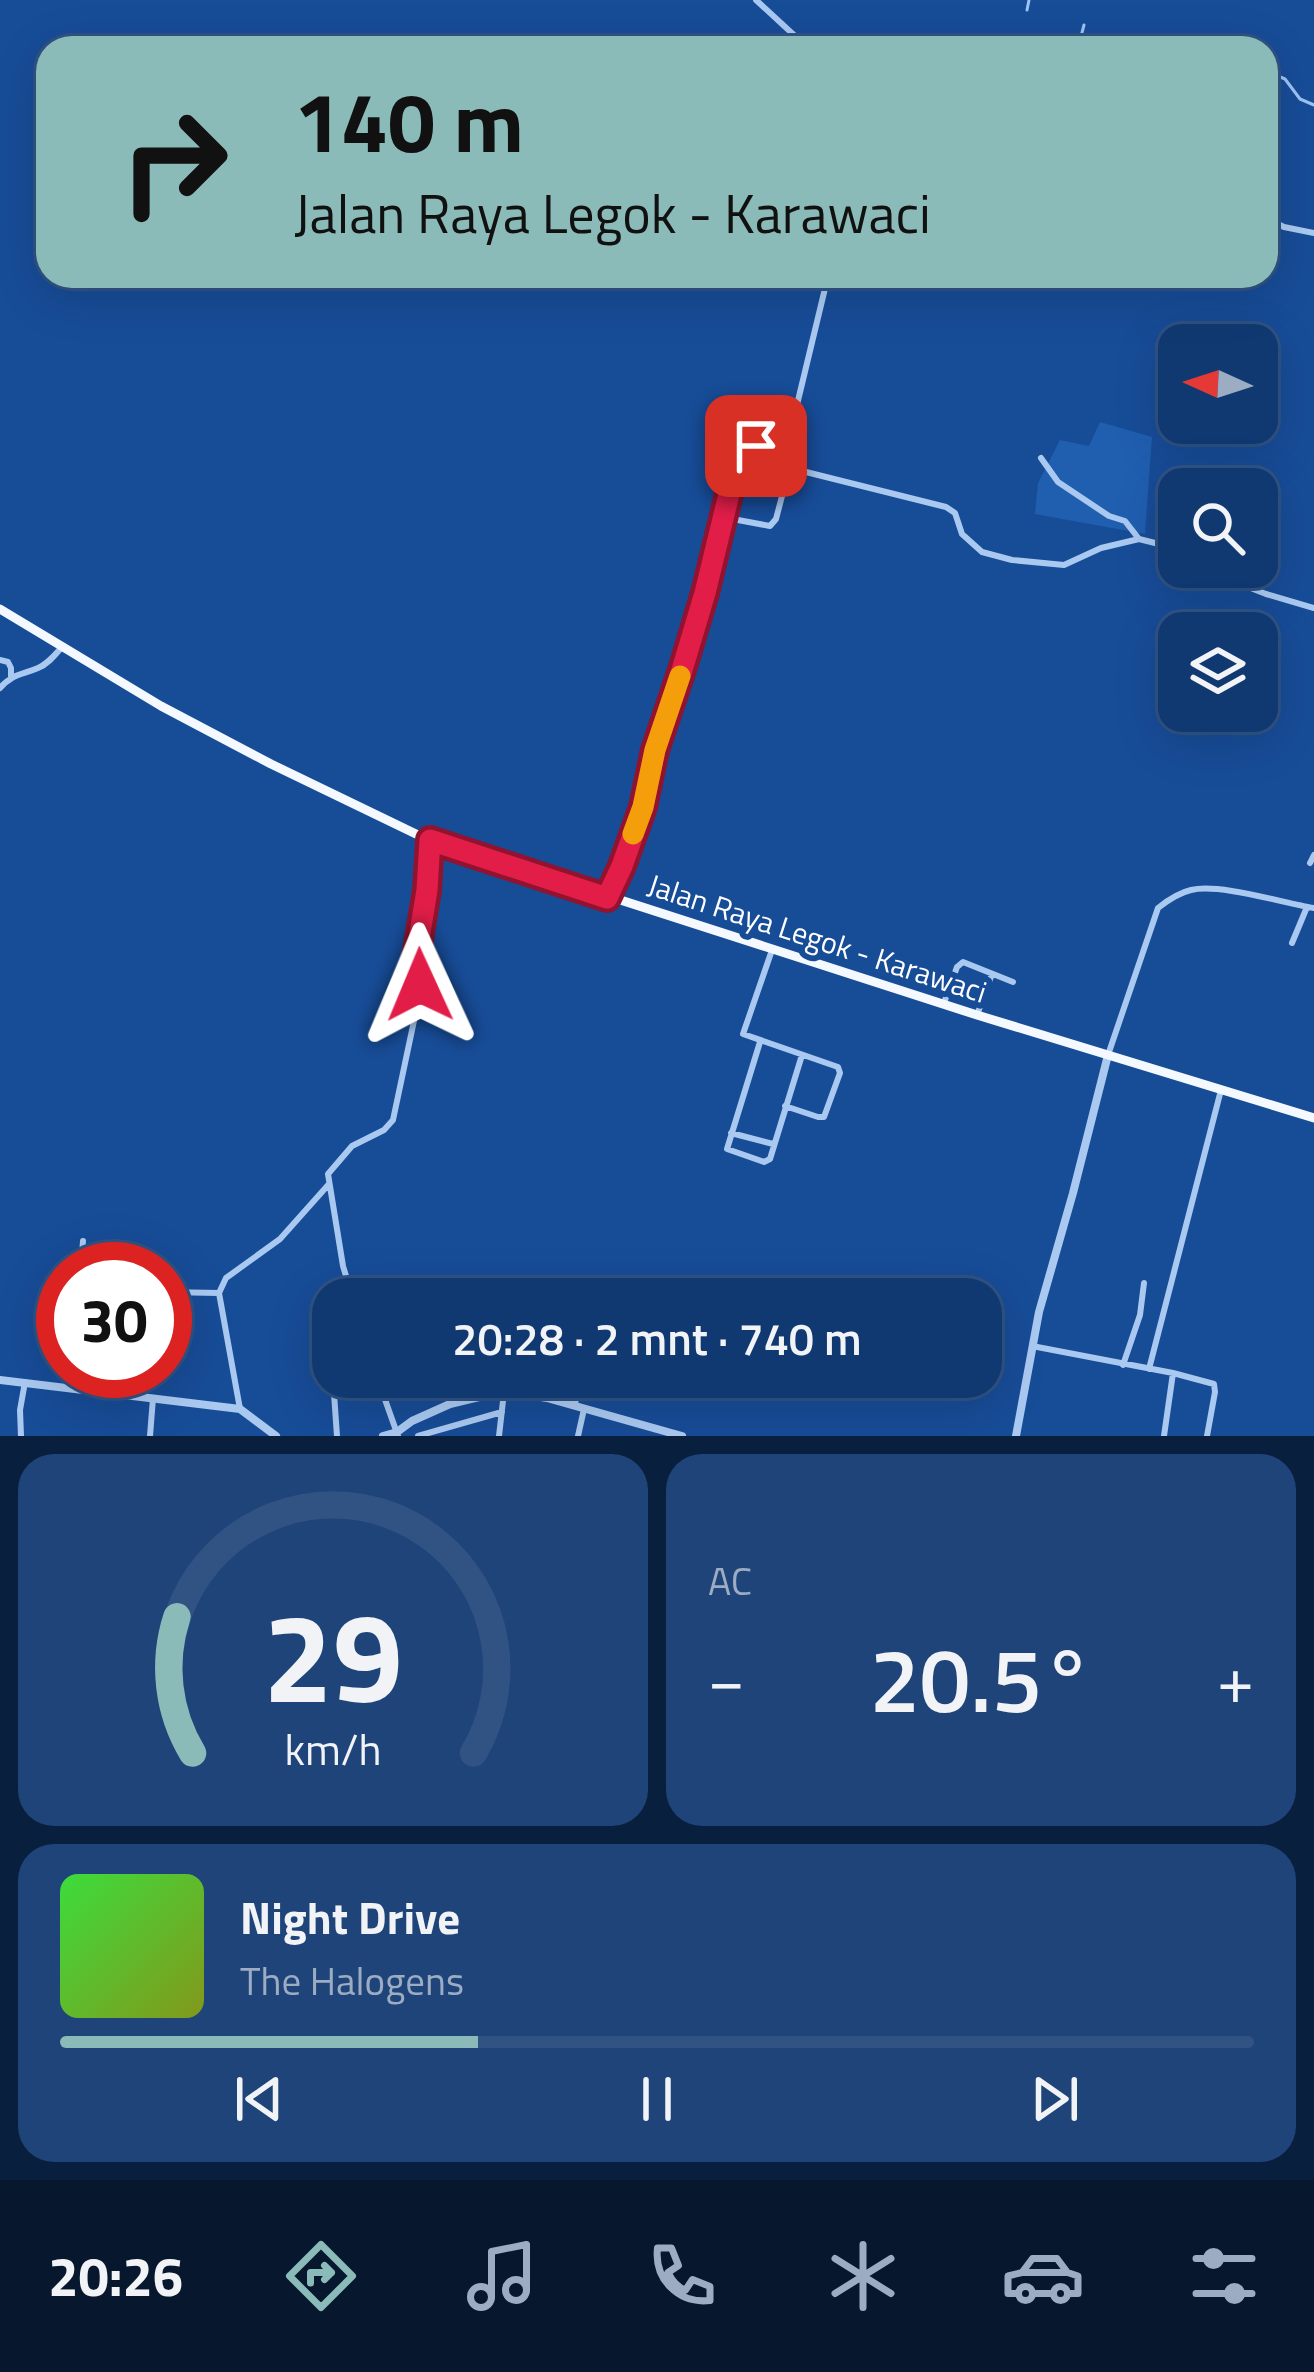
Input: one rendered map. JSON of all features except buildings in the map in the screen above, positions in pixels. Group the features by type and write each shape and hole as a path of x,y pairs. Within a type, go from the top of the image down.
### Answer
{"main road":[{"name":"Jalan Raya Legok - Karawaci","path":"0,609 161,706 430,840 1314,1118"}],"street":[{"path":"756,0 795,36"},
{"path":"1278,223 1314,232"},
{"path":"607,898 643,807 741,449 779,448 789,438 825,288"},
{"path":"1041,458 1058,482 1108,516 1125,521 1139,538"},
{"path":"722,517 770,526 787,477 798,470 946,507 955,513 962,534 982,552 1012,560 1064,566 1101,548 1139,538 1158,543"},
{"path":"1251,588 1314,608"},
{"path":"0,688 11,676 48,662 62,646"},
{"path":"0,660 8,662 11,676"},
{"path":"346,1278 328,1174 352,1146 384,1130 393,1120 426,964 416,957 430,840"},
{"path":"1016,1436 1039,1312 1108,1055 1158,908 1194,888 1310,907 1292,943"},
{"path":"772,950 742,1030 746,1036 838,1067 840,1072 824,1117 785,1106"},
{"path":"944,1004 959,964 1012,982"},
{"path":"976,1015 992,974"},
{"path":"760,1042 728,1151 764,1162 770,1159 802,1054"},
{"path":"1149,1369 1221,1090"},
{"path":"730,1132 772,1144"},
{"path":"239,1409 219,1293 226,1278 280,1239 329,1184"},
{"path":"1124,1365 1140,1315 1144,1283"},
{"path":"192,1292 219,1293"},
{"path":"1032,1346 1211,1383 1216,1387 1207,1436"},
{"path":"1164,1436 1173,1373"},
{"path":"0,1380 36,1384"},
{"path":"21,1436 25,1382"},
{"path":"150,1436 152,1398 239,1409 276,1436"},
{"path":"335,1398 338,1436"},
{"path":"384,1398 397,1434"},
{"path":"383,1436 397,1434 437,1408 476,1398"},
{"path":"500,1436 503,1398"},
{"path":"545,1398 682,1436"},
{"path":"578,1436 580,1398"},
{"path":"418,1436 502,1412"}],"shaded area":[{"path":"1100,422 1152,437 1145,534 1035,514 1038,483 1060,440 1089,446"}],"waterway":[{"path":"1027,10 1029,0"},
{"path":"1081,36 1084,25"},
{"path":"1278,76 1300,99 1314,105"}],"slow traffic":[{"path":"633,834 680,676"}],"route":[{"path":"420,985 426,964 416,957 430,840 607,898 643,807 655,750 705,593 739,453 756,446"}]}
